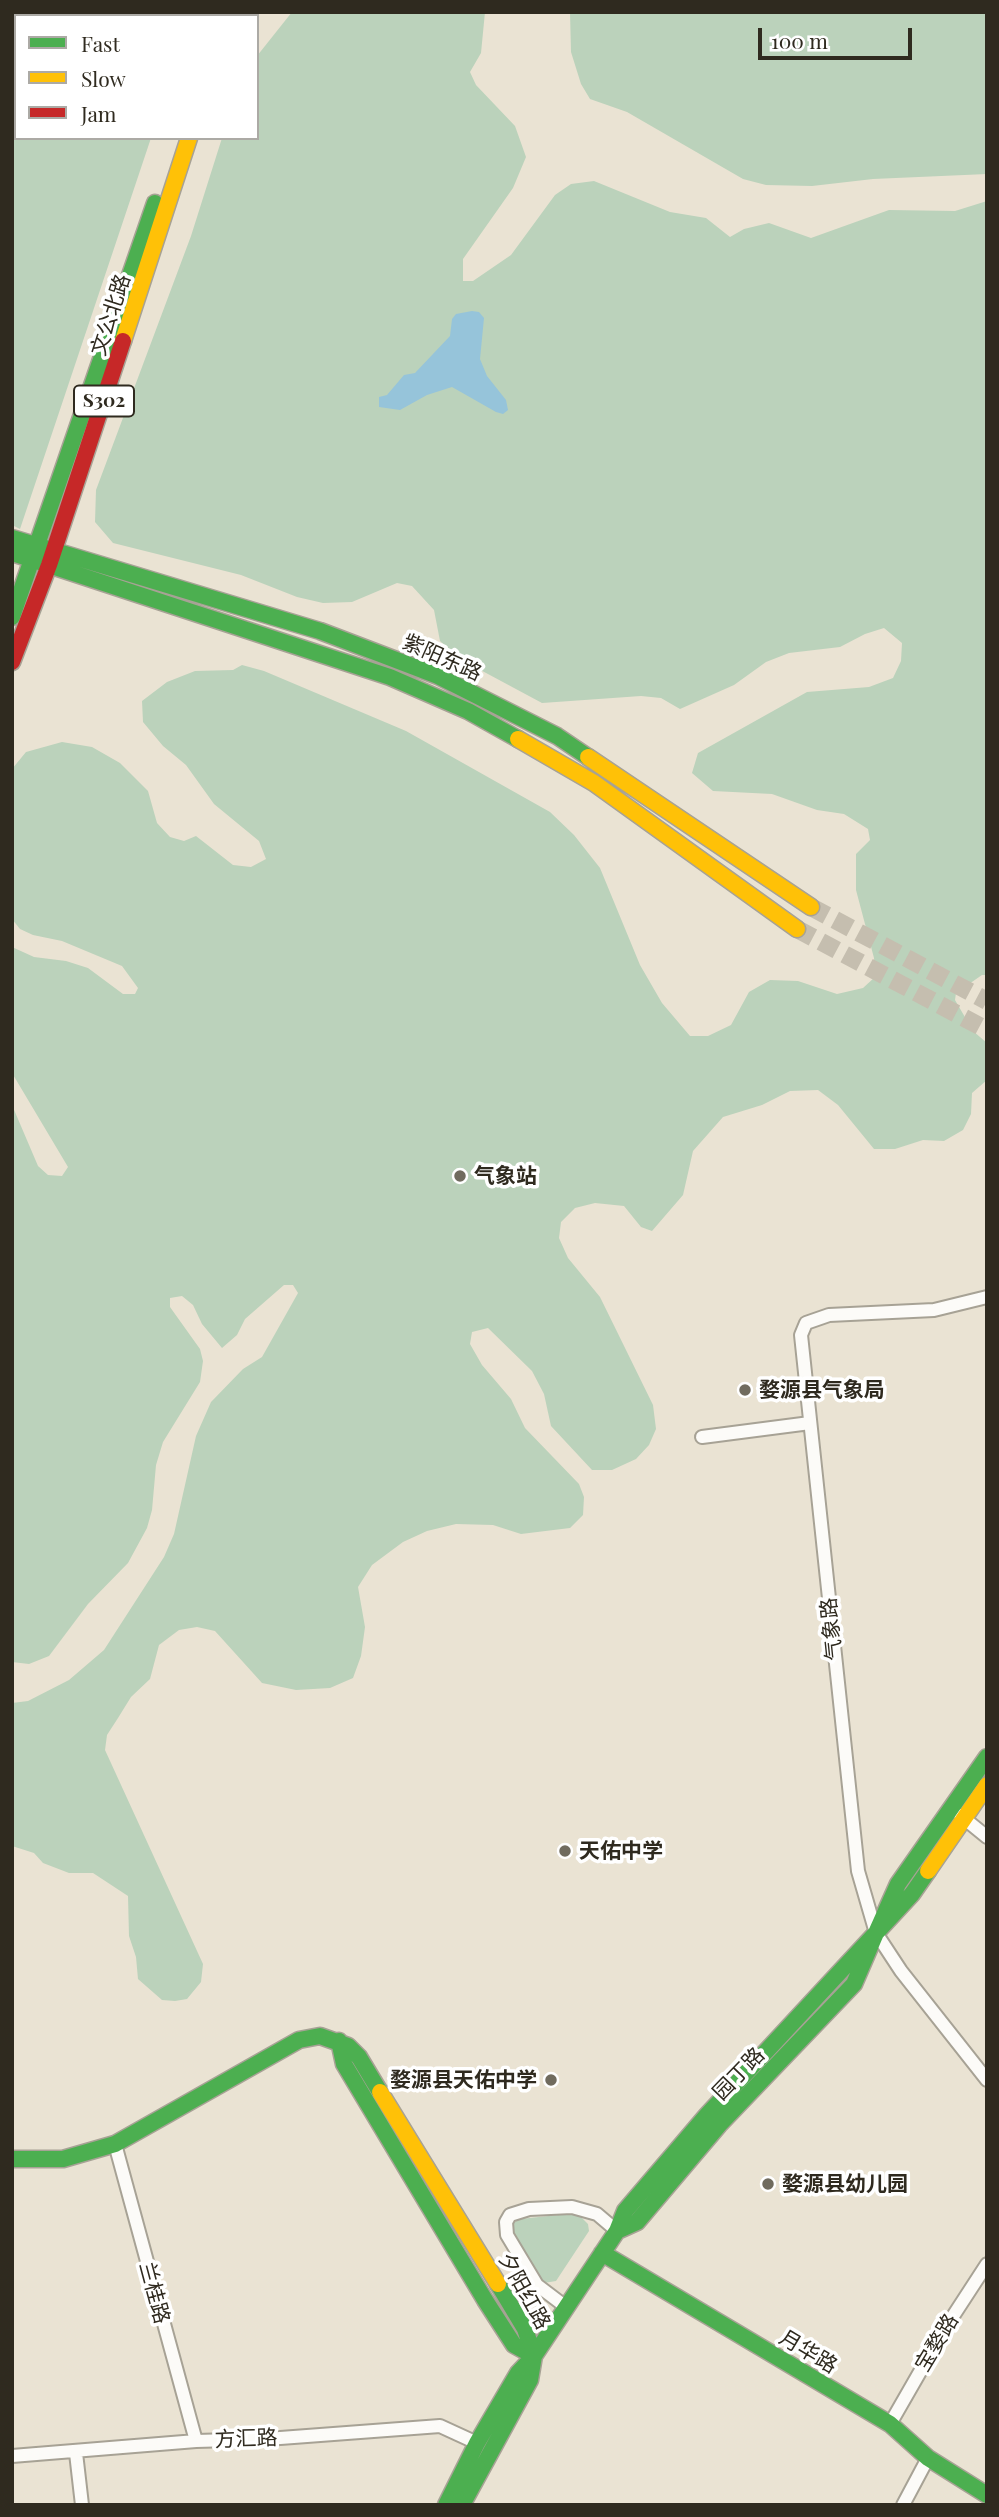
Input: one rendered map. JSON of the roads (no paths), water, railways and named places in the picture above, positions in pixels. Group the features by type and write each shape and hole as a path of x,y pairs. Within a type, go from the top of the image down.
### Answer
{"main road":[{"name":"文公北路","path":"12,662 43,555 175,140"},
{"name":"文公北路","path":"12,617 43,555 131,324 188,140"},
{"name":"紫阳东路","path":"12,538 43,555 390,677 468,711 594,783 797,929"},
{"name":"紫阳东路","path":"12,552 43,555 320,631 438,676 557,736 811,907"},
{"name":"园丁路","path":"957,1814 987,1757"},
{"name":"园丁路","path":"446,2505 477,2443 518,2374 534,2356 617,2231 625,2211 707,2115 876,1933 898,1884 957,1814 987,1785"},
{"name":"夕阳红路","path":"12,2159 63,2159 115,2144 299,2040 320,2036 340,2041 359,2057 525,2329 534,2356"},
{"name":"月华路","path":"602,2253 890,2424 928,2458 987,2495"},
{"path":"462,2505 530,2380 534,2356"}],"street":[{"name":"气象路","path":"987,1297 934,1310 829,1315 806,1322 801,1335 859,1871 876,1933 901,1971 987,2080"},
{"path":"702,1437 810,1423"},
{"path":"957,1814 987,1838"},
{"name":"兰桂路","path":"115,2144 196,2441"},
{"path":"566,2307 542,2291 507,2235 506,2222 510,2215 529,2209 572,2207 597,2214 617,2231"},
{"name":"宝婺路","path":"890,2424 987,2264"},
{"name":"方汇路","path":"12,2456 440,2426 477,2443"},
{"path":"76,2453 82,2505"},
{"path":"903,2505 928,2458"}],"water":[{"path":"479,312 484,318 480,359 487,376 506,400 508,410 503,414 496,412 452,387 427,395 400,410 379,407 379,397 387,395 404,375 415,373 450,336 452,319 456,314"}],"tunnel":[{"path":"811,907 987,1001"},
{"path":"797,929 987,1030"}],"place":[{"name":"气象站","path":"460,1176"},
{"name":"婺源县气象局","path":"745,1390"},
{"name":"天佑中学","path":"565,1851"},
{"name":"婺源县天佑中学","path":"551,2080"},
{"name":"婺源县幼儿园","path":"768,2184"}]}
